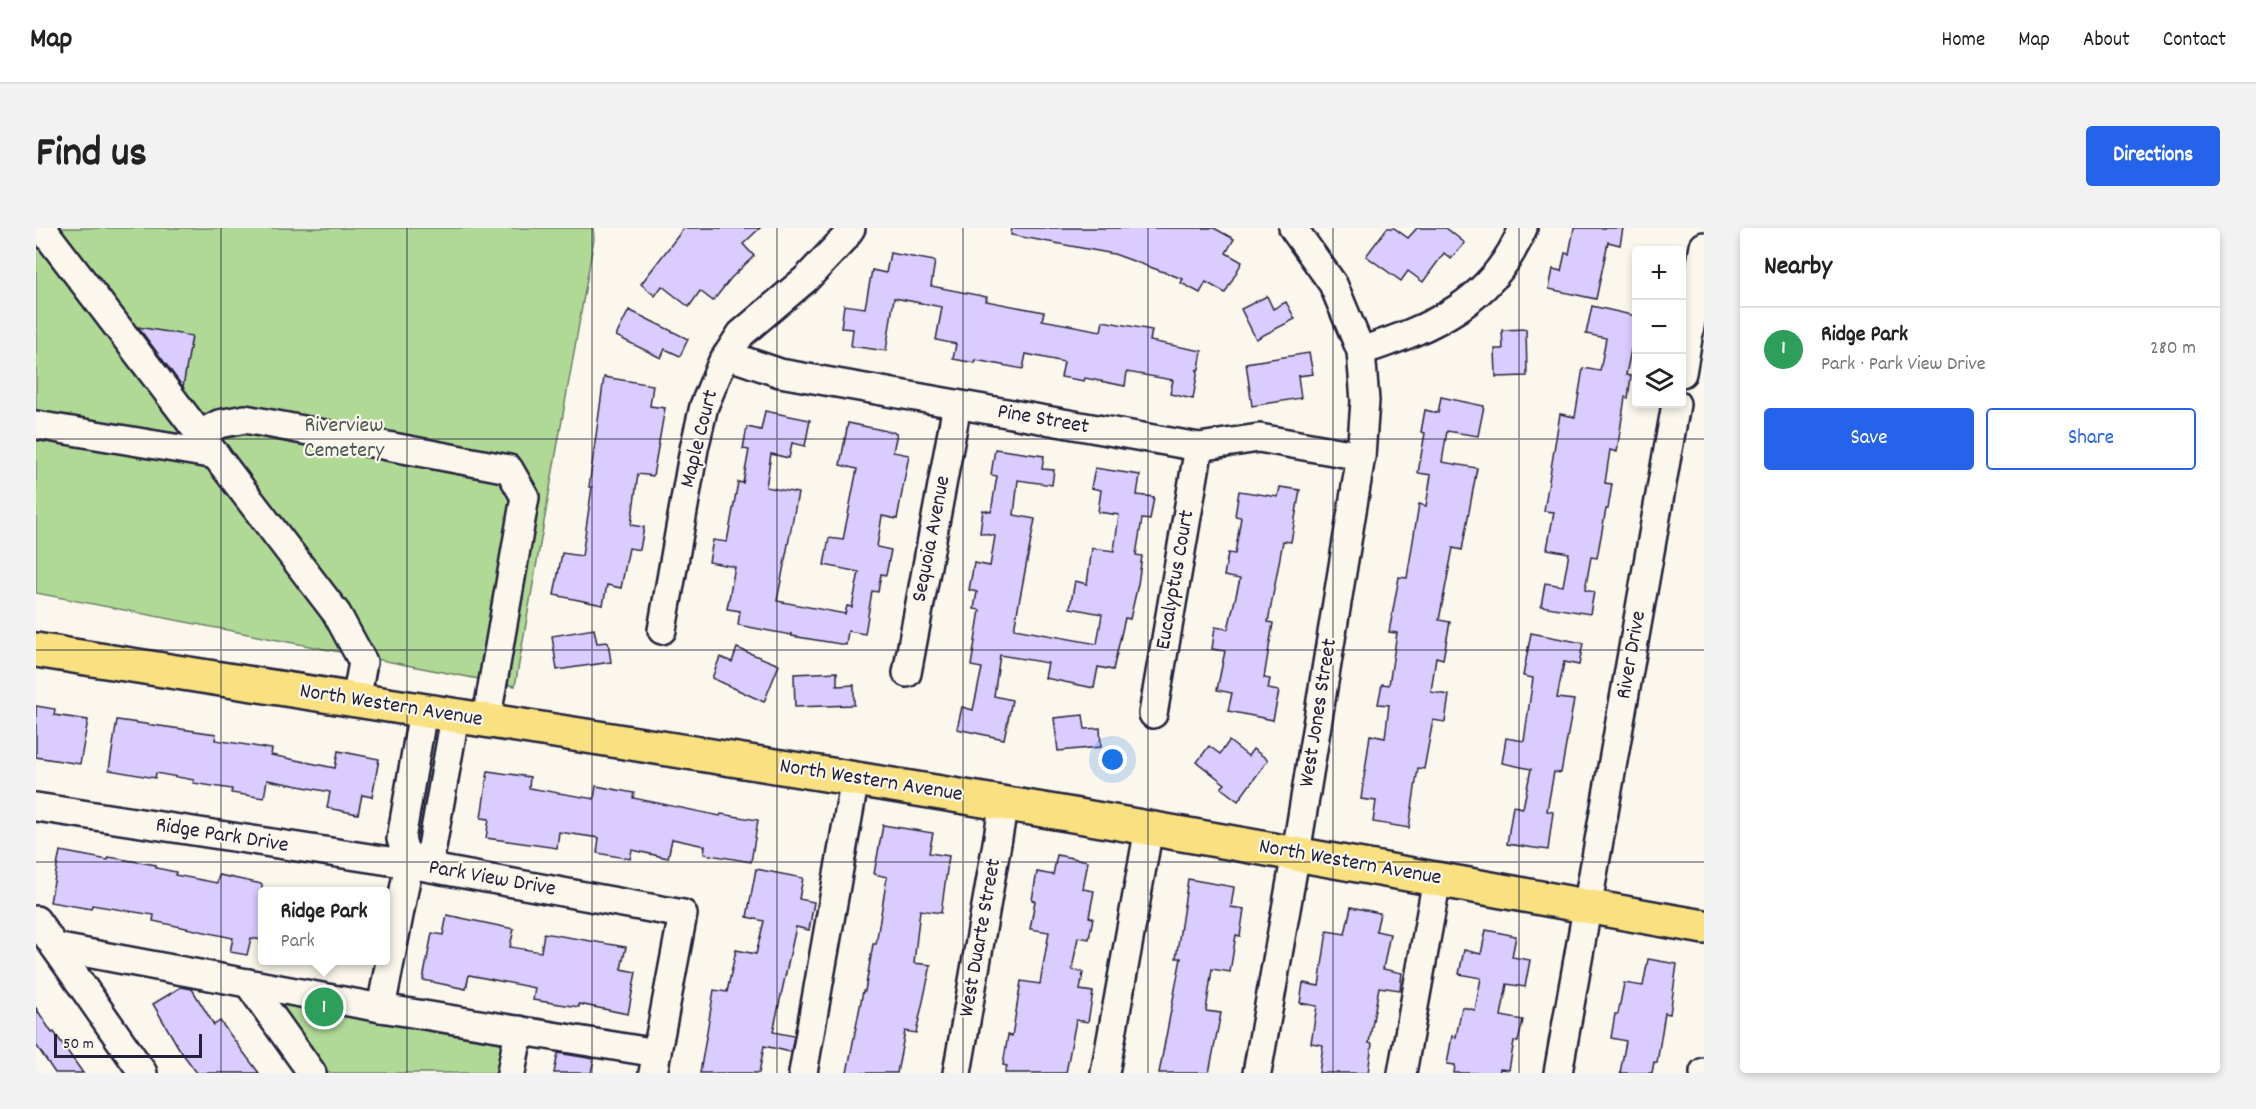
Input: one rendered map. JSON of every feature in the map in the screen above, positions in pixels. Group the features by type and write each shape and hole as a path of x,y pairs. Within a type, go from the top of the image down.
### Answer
{"main road":[{"name":"North Western Avenue","path":"36,650 855,778 1296,853 1704,927"}],"street":[{"path":"42,228 337,614 363,662 356,701"},
{"name":"Maple Court","path":"662,630 699,427 704,406 727,355 741,334 807,278 844,239 851,228"},
{"name":"West Jones Street","path":"1257,1073 1296,853 1361,456 1365,402 1361,351 1333,284 1293,228"},
{"path":"1361,351 1424,329 1466,303 1495,275 1509,256 1523,228"},
{"path":"1690,366 1704,246"},
{"name":"Pine Street","path":"727,355 780,373 1199,447 1259,438 1361,456"},
{"name":"Sequoia Avenue","path":"907,673 957,405"},
{"name":"River Drive","path":"1558,1073 1675,408"},
{"path":"200,434 219,424 245,419 509,469 525,497 471,719 430,853 409,864 401,839 423,711"},
{"path":"36,425 216,455"},
{"name":"Eucalyptus Court","path":"1153,714 1199,447"},
{"path":"803,1073 855,778"},
{"name":"West Duarte Street","path":"957,1073 1004,803"},
{"name":"Ridge Park Drive","path":"36,807 409,864"},
{"path":"1105,1073 1149,828"},
{"name":"Park View Drive","path":"390,962 409,864 683,914 655,1063"},
{"path":"1402,1073 1437,879"},
{"path":"36,920 143,1073"},
{"path":"55,947 381,1008 519,1030 655,1063"},
{"name":"Park View Drive","path":"381,1008 389,965"},
{"path":"248,983 312,1073"},
{"path":"511,1073 519,1030"}],"green space":[{"name":"Riverview Cemetery","path":"36,228 593,228 594,239 515,686 36,593"},
{"path":"248,983 519,1030 511,1073 312,1073"}],"building":[{"path":"684,228 760,228 743,244 754,256 731,278 713,301 700,291 689,307 662,286 655,296 641,284"},
{"path":"1012,228 1214,228 1234,239 1226,253 1242,262 1225,293 1206,282 1200,293 1181,283 1183,279 1114,254 1011,235"},
{"path":"1387,228 1394,228 1408,238 1417,228 1446,228 1465,243 1451,259 1444,253 1423,282 1408,271 1401,281 1366,256"},
{"path":"1574,228 1623,228 1620,245 1608,242 1596,299 1549,289 1553,269 1561,271 1565,253 1569,254"},
{"path":"890,253 935,261 931,286 987,297 986,301 1044,312 1042,320 1101,331 1103,321 1152,330 1150,341 1202,351 1199,369 1196,370 1198,370 1193,399 1170,394 1173,380 1127,372 1125,386 1085,378 1084,381 1061,377 1064,362 1026,354 1023,369 975,360 975,363 953,359 956,344 936,340 942,307 894,298 886,351 851,346 853,329 841,328 844,305 865,308 872,270 886,273"},
{"path":"1267,296 1273,309 1286,302 1295,319 1256,339 1241,309"},
{"path":"1592,306 1632,315 1632,345 1626,375 1631,376 1628,398 1625,397 1617,452 1610,450 1605,483 1612,484 1608,509 1606,509 1597,558 1591,557 1585,590 1594,592 1590,614 1541,606 1545,583 1563,586 1569,553 1547,549 1554,512 1544,511 1560,414 1575,417 1583,368 1600,371 1606,338 1586,334"},
{"path":"629,310 688,339 680,356 665,349 661,358 616,336"},
{"path":"138,327 192,336 183,387"},
{"path":"1526,329 1527,376 1496,377 1495,349 1503,349 1502,330"},
{"path":"1309,353 1313,374 1298,376 1301,398 1252,406 1246,363"},
{"path":"604,377 653,385 650,406 665,408 653,476 638,474 631,525 644,527 640,550 629,548 621,588 607,585 603,605 554,595 562,553 582,556"},
{"path":"1441,397 1484,406 1478,436 1447,431 1442,462 1477,468 1462,550 1453,548 1439,620 1450,622 1443,659 1436,657 1431,692 1449,695 1445,722 1433,720 1424,769 1418,768 1409,828 1373,822 1376,801 1361,799 1370,735 1385,738 1389,705 1378,704 1382,684 1389,685 1397,633 1389,632 1399,577 1407,578 1419,504 1426,506 1431,475 1418,473 1425,433 1421,432 1425,410 1438,413"},
{"path":"765,411 810,420 805,446 792,443 789,458 771,454 766,487 798,493 777,601 845,614 847,606 852,607 859,572 824,565 829,538 843,540 857,469 840,465 848,423 897,433 893,452 909,455 897,519 882,516 877,547 891,550 886,575 881,574 878,592 872,591 865,634 848,631 846,645 792,636 792,633 791,635 738,625 740,611 727,609 735,567 709,562 713,540 727,542 738,482 743,483 749,450 743,449 747,427 761,430"},
{"path":"995,449 1044,456 1042,469 1054,470 1052,485 1018,480 1014,515 1035,519 1014,629 1097,644 1102,614 1070,608 1075,581 1087,584 1092,548 1114,551 1119,515 1098,512 1101,490 1091,488 1095,468 1140,475 1137,495 1154,497 1150,520 1142,519 1136,555 1142,556 1138,584 1130,619 1125,618 1113,670 1098,667 1094,688 1045,678 1048,663 1000,655 994,696 1012,700 1004,739 957,729 962,707 973,710 982,668 971,666 980,610 974,609 977,592 969,590 974,563 990,566 995,536 980,533 983,510 991,512 997,476 991,475"},
{"path":"1280,487 1300,490 1291,542 1283,541 1268,622 1273,623 1264,678 1270,679 1268,689 1279,691 1273,720 1228,711 1232,693 1217,690 1225,651 1212,649 1215,627 1228,629 1240,579 1224,576 1228,553 1235,554 1241,517 1235,516 1239,491 1278,497"},
{"path":"594,629 597,643 608,642 611,662 557,670 552,636"},
{"path":"1531,633 1583,643 1579,665 1564,662 1557,698 1574,700 1561,773 1554,772 1547,811 1553,812 1548,850 1507,844 1513,806 1523,808 1531,769 1502,763 1506,738 1524,741 1533,678 1523,676"},
{"path":"737,648 779,665 764,702 712,678 720,657 732,662"},
{"path":"837,672 837,686 854,685 854,705 795,707 794,674"},
{"path":"36,706 55,709 54,715 88,720 80,764 36,757"},
{"path":"1083,715 1085,729 1100,728 1101,747 1058,751 1054,718"},
{"path":"117,720 216,734 215,740 272,749 271,755 335,768 338,751 379,759 372,797 362,795 358,814 327,808 330,792 267,780 264,798 231,793 232,789 193,783 194,780 156,773 155,778 109,770"},
{"path":"1229,741 1248,756 1253,749 1268,760 1238,801 1221,788 1225,784 1197,762 1209,746 1220,754"},
{"path":"488,771 530,777 529,788 594,799 596,786 634,793 633,798 720,816 721,814 758,820 751,862 704,854 705,846 672,839 668,858 632,850 630,859 597,853 599,838 559,832 557,848 486,838 489,819 481,818"},
{"path":"883,825 933,833 929,853 949,856 941,913 920,910 914,963 931,965 916,1033 905,1031 897,1073 847,1073 873,944 876,944 887,877 874,874"},
{"path":"60,851 108,860 109,857 156,865 156,868 176,872 175,875 217,883 219,875 262,884 262,887 258,887 258,939 251,938 247,955 230,952 233,938 153,921 154,915 92,905 91,909 50,902"},
{"path":"1057,855 1088,861 1083,889 1094,891 1089,917 1093,918 1089,939 1078,937 1072,970 1083,972 1080,990 1093,992 1088,1022 1076,1020 1066,1073 1005,1073 1007,1066 1003,1065 1008,1035 1012,1036 1021,981 1040,984 1049,932 1030,929 1037,872 1053,875"},
{"path":"756,869 803,878 799,899 814,902 809,930 796,927 773,1032 794,1036 791,1052 764,1046 759,1073 700,1073 714,990 727,992 736,950 756,954 764,921 747,917"},
{"path":"1188,879 1234,887 1231,907 1244,909 1240,936 1236,935 1230,972 1212,969 1206,1011 1221,1013 1209,1073 1159,1073 1181,958 1176,958"},
{"path":"1351,907 1380,913 1376,931 1390,934 1383,969 1402,973 1400,990 1379,987 1369,1043 1372,1044 1368,1073 1319,1073 1323,1045 1311,1043 1317,1006 1300,1003 1303,983 1319,986 1327,931 1345,934"},
{"path":"447,915 514,929 510,947 541,952 544,933 626,947 621,969 636,972 628,1014 579,1004 579,1007 533,1000 535,988 469,975 466,989 423,980 432,933 443,935"},
{"path":"1486,930 1516,936 1512,957 1530,960 1525,987 1507,984 1501,1016 1523,1020 1518,1042 1514,1041 1509,1070 1500,1069 1499,1073 1454,1073 1455,1065 1447,1064 1452,1036 1456,1037 1462,1007 1475,1010 1481,978 1459,974 1464,950 1481,954"},
{"path":"1648,959 1677,964 1670,1014 1665,1013 1657,1063 1654,1062 1652,1073 1620,1073 1626,1041 1611,1038 1615,1014 1618,1014 1624,983 1643,986"},
{"path":"181,987 192,989 214,1025 220,1021 259,1073 197,1073 180,1050 153,1004"},
{"path":"36,1008 83,1073 55,1073 36,1045"},
{"path":"558,1053 594,1059 591,1073 554,1073"}],"place":[{"name":"Ridge Park","path":"324,1007"}]}
